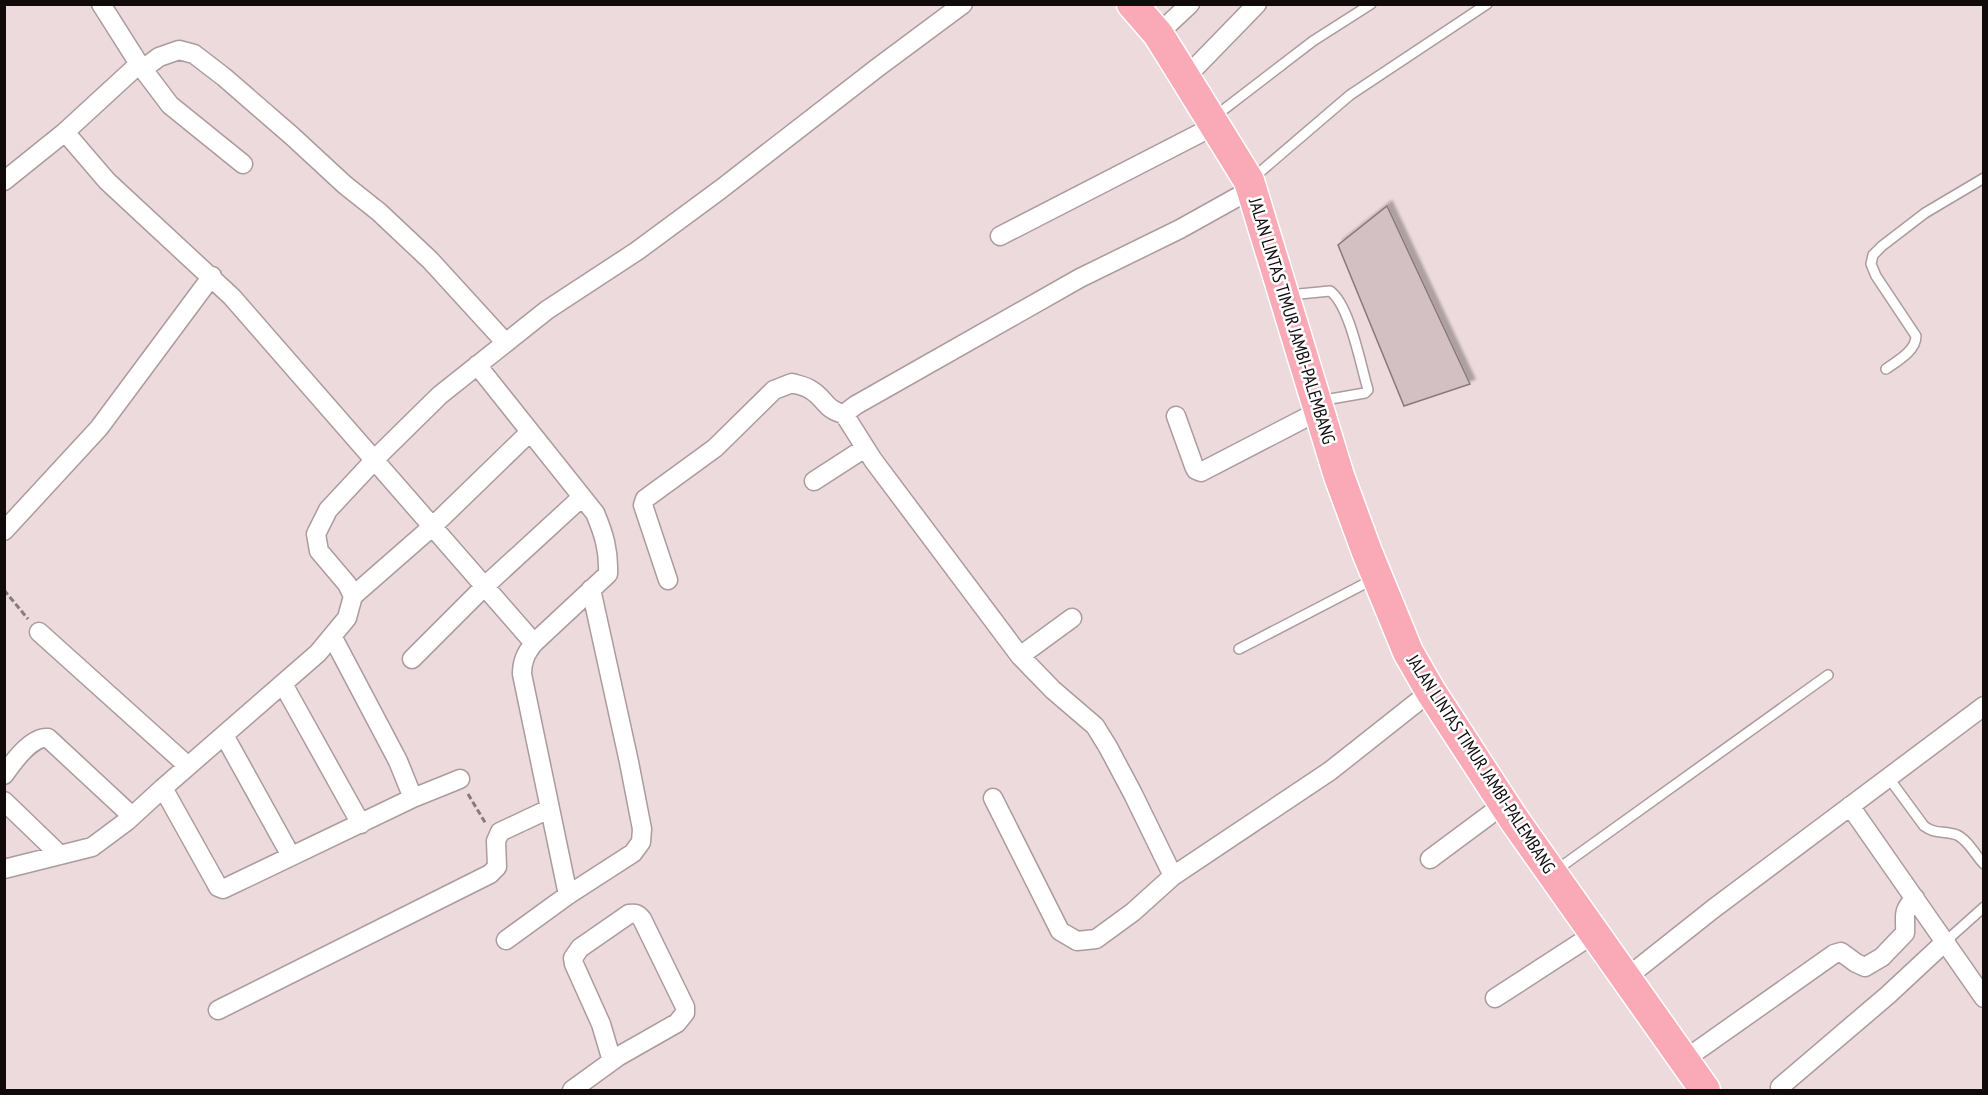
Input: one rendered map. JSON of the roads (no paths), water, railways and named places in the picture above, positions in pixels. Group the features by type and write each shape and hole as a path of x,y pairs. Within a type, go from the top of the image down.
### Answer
{"highway":[{"name":"JALAN LINTAS TIMUR JAMBI-PALEMBANG","path":"1132,4 1158,34 1217,127 1245,188 1284,296 1313,409 1408,652 1431,692 1552,873 1705,1090"},
{"name":"JALAN LINTAS TIMUR JAMBI-PALEMBANG","path":"1245,188 1368,582 1380,617 1400,660 1421,699 1496,810 1692,1090"}],"street":[{"path":"101,4 141,66 170,105 243,164"},
{"path":"352,596 346,584 319,551 316,534 328,510 440,395 547,310 637,251 963,4"},
{"path":"1158,34 1190,4"},
{"path":"1186,78 1257,4"},
{"path":"4,181 141,66 179,51 194,54 292,136 430,260 505,342"},
{"path":"1000,236 1217,127"},
{"path":"65,132 106,181 212,276 232,297 534,643"},
{"path":"844,414 856,405 1080,278 1180,229 1245,188"},
{"path":"4,531 99,428 212,276"},
{"path":"477,365 595,513 609,553 608,573 534,643 526,653 522,664 522,674 568,895"},
{"path":"668,580 644,505 645,499 715,448 774,390 792,383 812,390 832,411 844,414 866,448 1020,656 1053,690 1095,726 1128,784 1173,876"},
{"path":"1176,416 1194,466 1201,472 1313,409"},
{"path":"4,868 92,847 132,816 318,653 347,618 352,596 433,526 530,432"},
{"path":"814,481 866,448"},
{"path":"412,659 485,586 582,497"},
{"path":"506,939 633,853 641,842 642,829 631,772 591,589"},
{"path":"1020,656 1072,618"},
{"path":"39,632 188,766"},
{"path":"332,636 398,761 412,798"},
{"path":"283,684 361,824"},
{"path":"993,798 1060,931 1077,941 1096,939 1132,912 1173,876 1330,771 1421,699"},
{"path":"1626,978 1713,909 1983,706"},
{"path":"224,735 291,856"},
{"path":"4,774 16,758 40,738 48,738 132,816"},
{"path":"163,788 218,887 223,889 412,798 460,779"},
{"path":"4,801 60,855"},
{"path":"1850,806 1946,941 1983,998"},
{"path":"218,1010 490,874 498,863 497,836 505,829 549,809"},
{"path":"1430,859 1496,810"},
{"path":"1684,1060 1834,954 1841,952 1865,967 1873,963 1905,933 1904,917 1907,908 1915,898"},
{"path":"572,1090 612,1061 677,1023 685,1013 685,1007 642,919 634,913 629,914 580,948 573,958 601,1024 612,1061"},
{"path":"1495,998 1586,939"},
{"path":"1780,1087 1888,995 1946,941"}],"lane":[{"path":"1217,127 1313,41 1371,4"},
{"path":"1245,188 1350,95 1487,4"},
{"path":"1886,369 1912,348 1916,342 1916,336 1876,276 1871,264 1873,255 1925,213 1983,178"},
{"path":"1284,296 1330,291 1335,294 1344,309 1367,386 1368,390 1365,393 1313,409"},
{"path":"1239,649 1368,582"},
{"path":"1552,873 1828,675"},
{"path":"1888,777 1924,826 1932,832 1955,834 1983,864"},
{"path":"1946,941 1983,907"}]}
